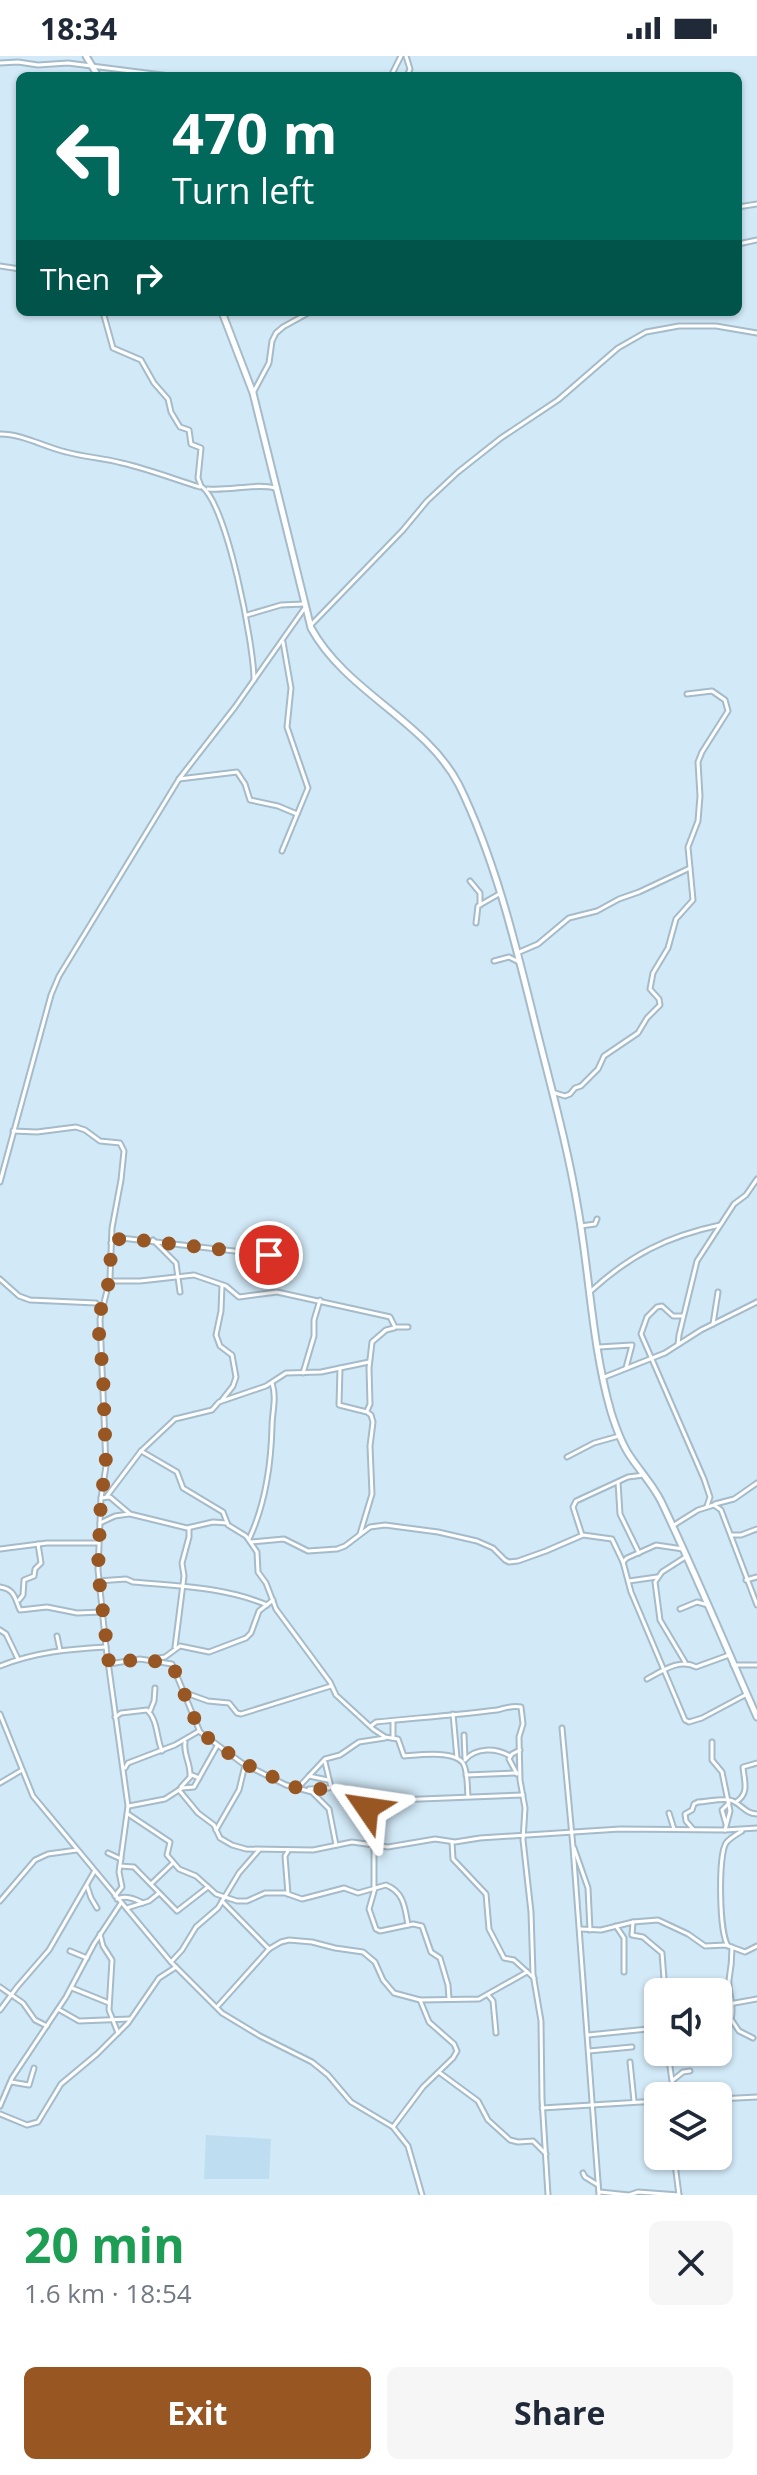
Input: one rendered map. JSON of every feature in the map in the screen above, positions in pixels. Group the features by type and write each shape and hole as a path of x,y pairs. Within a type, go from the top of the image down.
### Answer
{"street":[{"path":"86,56 96,72"},
{"path":"0,63 68,63 132,72"},
{"path":"104,316 113,348 141,360 154,383 168,399 180,427 189,430 190,443 201,448 198,478 215,502 236,570 247,615 254,680"},
{"path":"224,316 253,393 311,628 336,663 427,743 445,764 458,785 480,836 517,953 573,1177 602,1378 619,1436 659,1497 757,1717"},
{"path":"253,393 269,363 276,333 303,316"},
{"path":"311,628 316,617 458,472 501,438 558,400 618,348 646,332 679,326 708,325 757,333"},
{"path":"0,434 38,441 67,453 124,463 206,488 224,490 265,486 278,489"},
{"path":"247,615 281,605 304,606"},
{"path":"0,1182 55,985 75,947 179,779 283,642 304,606"},
{"path":"282,851 308,788 287,727 291,688 283,642"},
{"path":"552,1092 566,1096 580,1086 598,1069 604,1056 641,1031 647,1018 660,1005 650,989 653,973 668,948 676,919 693,900 689,843 697,827 700,796 698,762 728,709 724,699 712,691 687,694"},
{"path":"179,779 237,772 250,800 278,806 298,815"},
{"path":"517,953 538,944 569,918 597,911 690,868"},
{"path":"470,881 480,893 480,905"},
{"path":"476,923 476,911 480,905 499,894"},
{"path":"494,961 509,957 519,962"},
{"path":"0,2106 11,2082 71,1988 118,1899 122,1887 120,1866 128,1814 98,1581 101,1498 106,1466 99,1333 101,1308 109,1281 124,1151 117,1143 100,1141 76,1127 37,1132 13,1131"},
{"path":"678,1344 695,1265 734,1204 746,1195 757,1179"},
{"path":"581,1226 595,1224 597,1219"},
{"path":"591,1291 615,1269 640,1253 687,1232 720,1225"},
{"path":"111,1244 121,1238 153,1240 269,1255"},
{"path":"153,1240 175,1261 180,1292"},
{"path":"109,1281 194,1275 222,1285 243,1298 277,1292 320,1300 389,1316 393,1326 398,1328"},
{"path":"0,1279 24,1299 96,1303 101,1308"},
{"path":"101,1498 107,1496 141,1451 174,1420 211,1410 233,1386 236,1377 232,1355 220,1346 216,1335 221,1314 222,1285"},
{"path":"713,1324 718,1292"},
{"path":"303,1373 320,1300"},
{"path":"602,1378 653,1358 757,1302"},
{"path":"683,1316 673,1316 662,1306 652,1310 641,1334 710,1498 707,1506"},
{"path":"367,1412 373,1340 386,1330 408,1327"},
{"path":"597,1347 632,1345 626,1368"},
{"path":"221,1401 272,1383 286,1373 369,1362"},
{"path":"340,1368 339,1405 367,1412 373,1422 370,1443 372,1494 360,1534"},
{"path":"250,1541 260,1510 272,1448 275,1393 272,1383"},
{"path":"567,1457 594,1443 619,1436"},
{"path":"141,1451 177,1472 183,1488 223,1512 227,1523 250,1541 257,1552 258,1572 276,1609 336,1695 371,1726 399,1740 404,1756 433,1754 457,1758 465,1766"},
{"path":"582,1535 573,1504 618,1481 644,1475"},
{"path":"618,1481 620,1514 639,1553"},
{"path":"673,1526 707,1506 723,1503 746,1492 757,1483"},
{"path":"107,1496 129,1514"},
{"path":"710,1498 723,1503"},
{"path":"712,1505 724,1514 757,1605"},
{"path":"100,1523 129,1514 189,1528 213,1522 227,1523"},
{"path":"250,1541 284,1539 311,1552 341,1548 370,1527 385,1525 438,1532 487,1544 509,1562 546,1551 582,1535 612,1539 685,1720 689,1722 702,1718 747,1694"},
{"path":"175,1649 184,1576 182,1561 189,1528"},
{"path":"731,1535 743,1535 757,1529"},
{"path":"0,1549 38,1544 98,1543"},
{"path":"18,1601 23,1596 24,1580 34,1576 35,1569 40,1565 38,1544"},
{"path":"623,1562 656,1545 685,1553"},
{"path":"685,1553 657,1577 655,1585 660,1620 685,1662 696,1667 729,1655"},
{"path":"628,1581 657,1577"},
{"path":"746,1580 757,1577"},
{"path":"98,1581 126,1579 182,1585 267,1605"},
{"path":"0,1587 8,1589 18,1601 20,1610 47,1607 77,1613 102,1612"},
{"path":"151,1661 184,1646 209,1652 246,1638 258,1613 273,1600"},
{"path":"680,1609 697,1602 708,1605"},
{"path":"0,1630 6,1634 18,1659"},
{"path":"57,1636 60,1650"},
{"path":"0,1666 60,1650 106,1647"},
{"path":"109,1664 140,1659 173,1665 199,1731 245,1765 286,1785 307,1790 333,1788 370,1801 523,1795"},
{"path":"647,1679 685,1662"},
{"path":"733,1665 757,1665"},
{"path":"184,1692 208,1701 229,1703 241,1714 331,1686"},
{"path":"155,1688 150,1711 162,1751"},
{"path":"371,1726 376,1722 521,1707 520,1780 525,1808 524,1835 534,1978 541,2021 542,2108 548,2195"},
{"path":"114,1708 121,1713"},
{"path":"115,1717 141,1709 150,1711"},
{"path":"453,1713 457,1758"},
{"path":"0,1714 33,1796 171,1962 233,2021 303,2056 328,2075 351,2102 393,2127 408,2146 422,2195"},
{"path":"391,1738 393,1720"},
{"path":"562,1728 599,2194 629,2195 638,2192 679,2195 676,2170"},
{"path":"124,1771 128,1763 162,1751 199,1731"},
{"path":"464,1735 468,1796"},
{"path":"298,1788 325,1759 340,1755 359,1742 391,1738"},
{"path":"128,1806 165,1799 179,1790 190,1776 184,1740"},
{"path":"712,1742 713,1763 722,1772 730,1815 725,1830"},
{"path":"179,1790 194,1787 217,1746"},
{"path":"465,1760 470,1754 482,1750 510,1756"},
{"path":"510,1756 520,1750"},
{"path":"510,1756 509,1761 520,1780"},
{"path":"325,1759 328,1780 333,1788"},
{"path":"122,1760 128,1763"},
{"path":"693,1829 686,1821 685,1814 696,1803 736,1802 746,1792 743,1767 757,1763"},
{"path":"216,1830 238,1792 245,1765"},
{"path":"0,1783 22,1770"},
{"path":"466,1775 517,1773"},
{"path":"190,1776 199,1778"},
{"path":"309,1776 328,1780"},
{"path":"179,1790 198,1813 214,1825 220,1838 246,1849 326,1849 352,1842 388,1847 435,1839 452,1842 571,1832 757,1828"},
{"path":"307,1790 329,1809 336,1845"},
{"path":"370,1801 367,1808 374,1847 374,1888 369,1909 376,1929 382,1931 408,1925 424,1928 431,1952 440,1958 449,1999"},
{"path":"726,1824 722,1810 728,1802"},
{"path":"736,1802 748,1813 757,1814"},
{"path":"669,1813 674,1829"},
{"path":"128,1814 170,1842 167,1854 173,1863 196,1876 223,1898 269,1949"},
{"path":"745,1829 727,1842 723,1854 721,1921 724,1941 730,1946 745,1952 757,1946"},
{"path":"452,1842 453,1859 486,1894 489,1929 504,1958 514,1960 534,1978"},
{"path":"573,1847 588,1888 590,1930"},
{"path":"171,1962 260,1848"},
{"path":"0,1901 35,1860 48,1854 77,1850"},
{"path":"288,1894 285,1856 289,1850"},
{"path":"108,1853 121,1859"},
{"path":"151,1884 173,1863"},
{"path":"120,1866 134,1867 178,1911 208,1887"},
{"path":"0,2010 49,1950 94,1871"},
{"path":"87,1884 97,1908"},
{"path":"223,1898 244,1901 261,1893 288,1894 302,1899 347,1887 358,1893 386,1885 394,1889 403,1901 408,1925"},
{"path":"126,1908 149,1901 159,1893"},
{"path":"118,1899 134,1898 143,1903"},
{"path":"579,1929 601,1930 633,1922 662,1921 705,1946 730,1946"},
{"path":"633,1922 632,1935 643,1937 662,1953 664,1978"},
{"path":"616,1926 624,1938 624,1972"},
{"path":"100,1934 104,1949 112,1960 109,2003 118,2033"},
{"path":"216,2008 269,1949 289,1940 363,1952 375,1962 383,1980 396,1995 420,2000 479,1999 527,1972"},
{"path":"730,1946 731,2020 739,2031 753,2038"},
{"path":"70,1951 87,1958"},
{"path":"0,2114 27,2125 38,2122 61,2084 118,2033 159,1978 176,1967"},
{"path":"0,1987 26,2005 35,2020 47,2026"},
{"path":"71,1988 109,2003"},
{"path":"488,1995 493,2001 496,2033"},
{"path":"733,2004 757,1999"},
{"path":"393,2127 423,2087 456,2054 456,2047 429,2022 420,2000"},
{"path":"58,2009 79,2021 130,2019"},
{"path":"588,2035 644,2029"},
{"path":"589,2051 632,2047"},
{"path":"630,2062 634,2101"},
{"path":"670,2066 672,2080 690,2071"},
{"path":"11,2082 29,2085 34,2068"},
{"path":"439,2072 478,2101 488,2120 506,2138 513,2142 534,2142 546,2154"},
{"path":"732,2098 757,2097"},
{"path":"542,2108 644,2101"},
{"path":"583,2173 598,2185"}],"shaded area":[{"path":"206,2135 271,2139 269,2179 204,2179"}],"route":[{"path":"269,1255 121,1238 111,1244 110,1278 101,1309 99,1333 106,1466 101,1498 98,1570 109,1664 140,1659 172,1664 197,1728 217,1746 242,1763 286,1785 307,1790 333,1788 370,1801 367,1808"}]}
